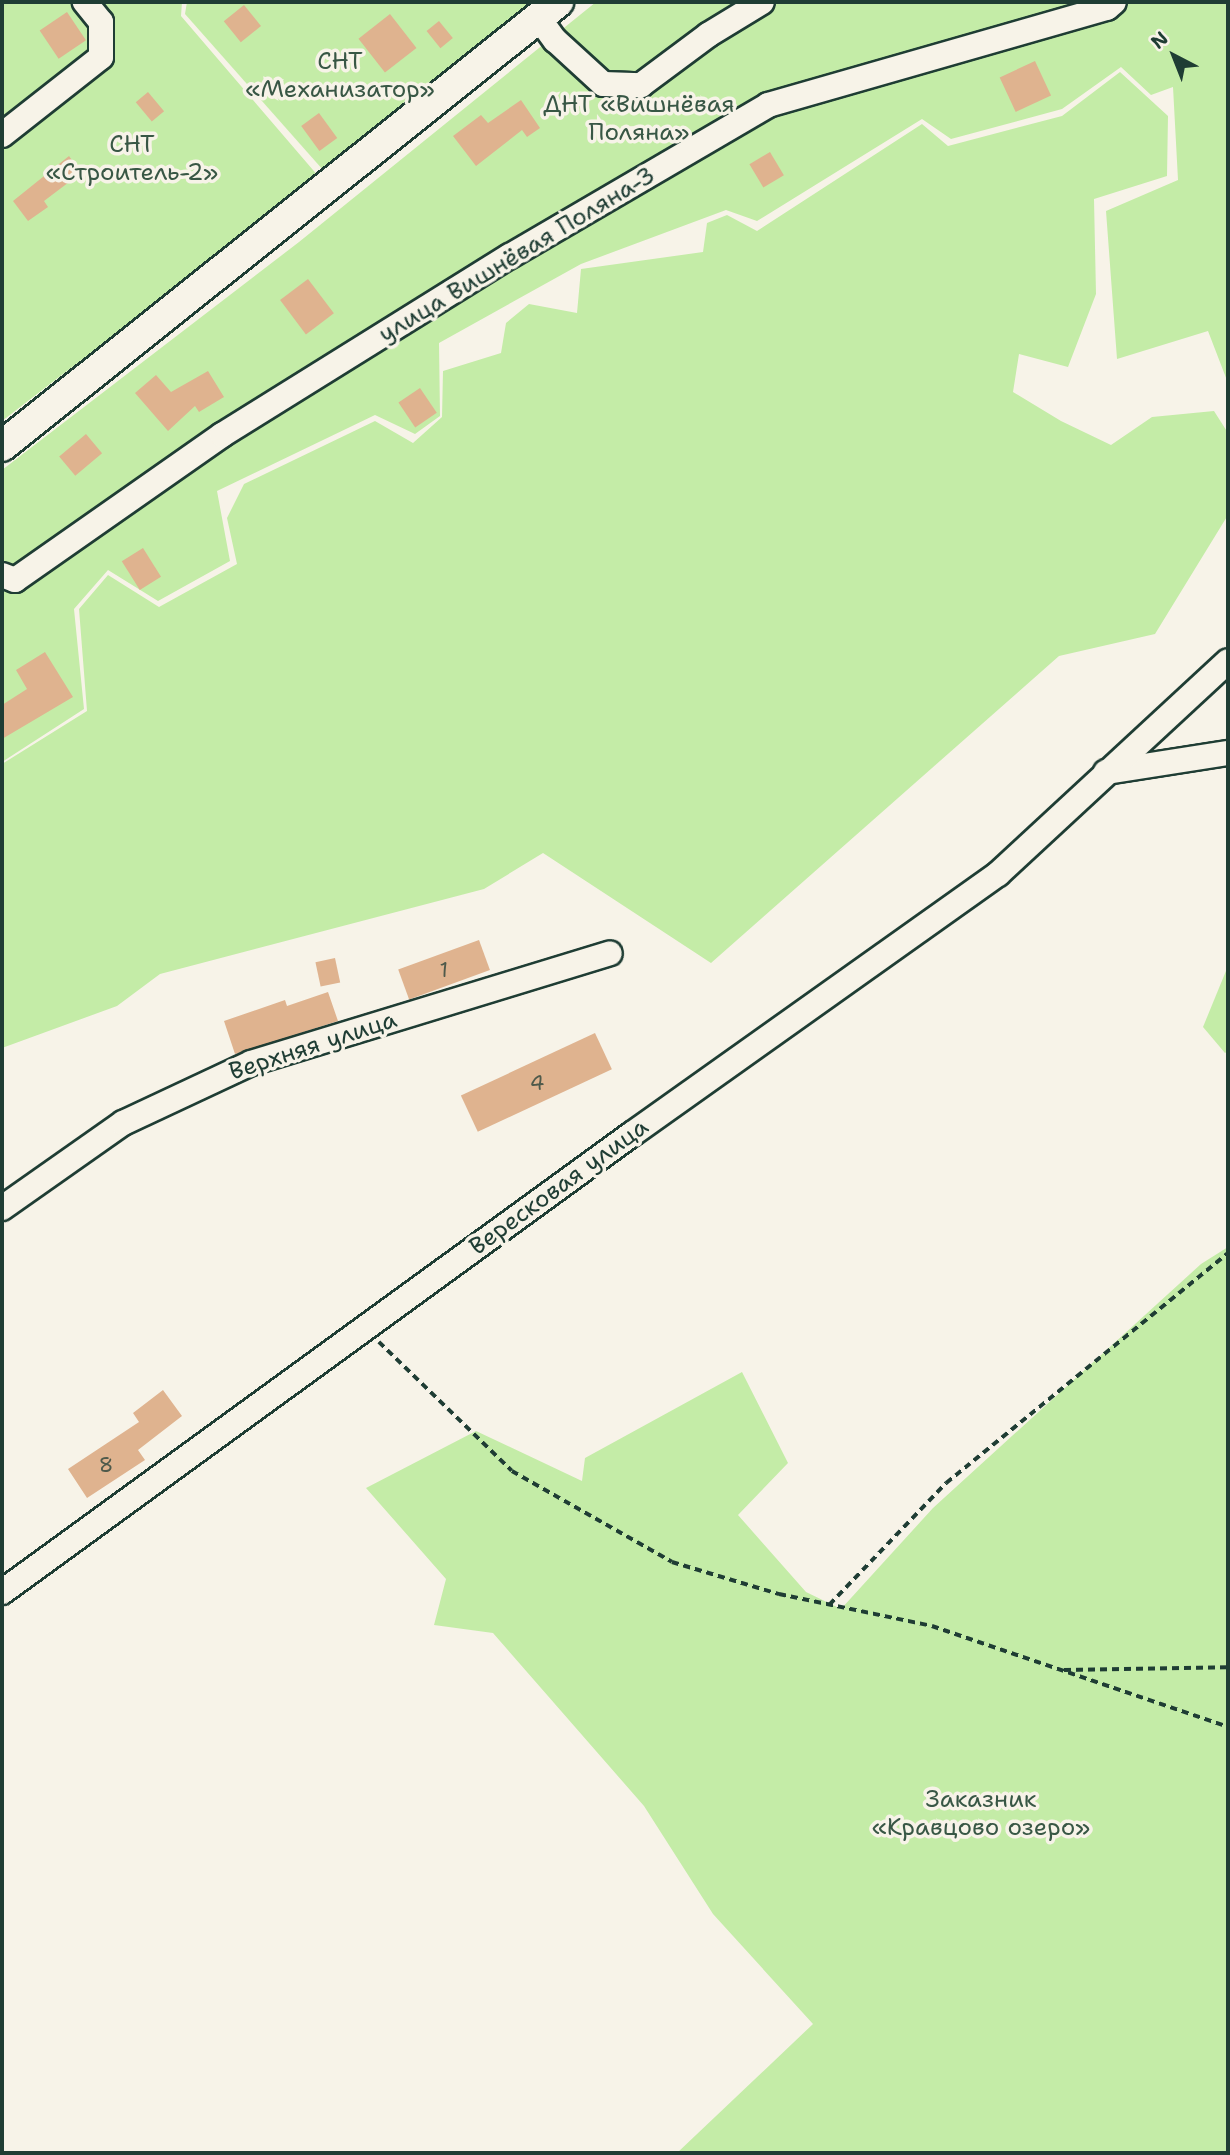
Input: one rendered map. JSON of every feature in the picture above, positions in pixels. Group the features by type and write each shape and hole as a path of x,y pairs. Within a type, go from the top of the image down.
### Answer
{"main road":[{"path":"2,446 548,10"}],"street":[{"path":"2,135 100,58 101,22 85,2"},
{"path":"548,10 555,40 603,84 640,85 708,35 762,2"},
{"name":"улица Вишнёвая Поляна-3","path":"2,575 15,580 234,428 510,257 768,105 1107,8 1115,2"},
{"name":"Вересковая улица","path":"2,1592 632,1133 998,874 1228,661"},
{"path":"1106,772 1228,752"},
{"name":"Верхняя улица","path":"2,1208 123,1123 251,1063 610,953"}],"path":[{"path":"829,1605 946,1483 1228,1253"},
{"path":"365,1329 512,1471 672,1562 779,1594 932,1626 1228,1727"},
{"path":"1058,1670 1228,1667"}],"green space":[{"name":"СНТ «Строитель-2»","path":"2,2 182,2 181,16 319,177 2,421"},
{"name":"СНТ «Механизатор»","path":"187,2 560,2 331,179 185,14"},
{"name":"ДНТ «Вишнёвая Поляна»","path":"596,2 1228,2 1228,383 1208,331 1117,359 1106,211 1178,180 1173,87 1151,95 1121,67 1062,109 951,139 922,119 757,221 726,210 581,264 439,343 440,416 415,434 375,415 217,491 230,561 158,601 108,570 74,609 84,709 2,762 2,470 299,242"},
{"path":"1120,72 1168,116 1167,176 1094,199 1096,294 1068,367 1019,354 1013,392 1061,421 1111,445 1152,417 1214,411 1228,433 1228,515 1155,634 1059,656 711,963 543,853 484,889 160,974 117,1006 2,1048 2,764 87,711 79,609 108,575 159,607 237,564 227,518 244,484 375,421 413,443 442,417 443,371 501,353 506,323 529,304 577,313 581,269 703,252 707,223 727,215 757,231 922,124 948,146 1062,116"},
{"path":"1228,966 1228,1051 1225,1053 1203,1027"},
{"name":"Заказник «Кравцово озеро»","path":"1228,1247 1228,2153 677,2153 813,2024 713,1914 644,1806 493,1633 434,1625 446,1579 366,1488 476,1431 582,1481 585,1458 742,1372 788,1463 738,1515 806,1592 841,1609 933,1508 1201,1264"}],"building":[{"path":"244,5 261,26 241,42 224,21"},
{"path":"67,12 86,40 59,59 40,30"},
{"path":"390,14 416,48 385,73 358,39"},
{"path":"439,21 453,38 440,48 427,31"},
{"path":"1035,61 1051,95 1016,112 1000,77"},
{"path":"148,92 164,111 152,121 136,102"},
{"path":"521,100 540,128 527,137 522,130 476,166 453,136 481,115 488,123"},
{"path":"319,113 337,138 319,151 301,126"},
{"path":"770,152 784,175 763,188 749,164"},
{"path":"69,156 81,173 44,201 48,207 28,221 13,201"},
{"path":"308,279 334,313 306,334 280,300"},
{"path":"208,371 224,397 199,412 195,406 168,431 135,393 156,375 171,392"},
{"path":"420,388 437,413 415,427 398,403"},
{"path":"86,434 102,453 75,476 59,456"},
{"path":"143,548 161,577 140,590 122,561"},
{"path":"45,652 73,697 2,739 2,705 27,689 16,670"},
{"path":"479,940 490,970 409,999 398,969"},
{"path":"335,958 340,982 321,987 315,962"},
{"path":"328,992 338,1021 235,1054 224,1021 285,1000 287,1006"},
{"path":"595,1033 612,1069 478,1132 461,1096"},
{"path":"163,1390 182,1416 138,1450 145,1460 87,1498 68,1469 139,1422 133,1413"}]}
